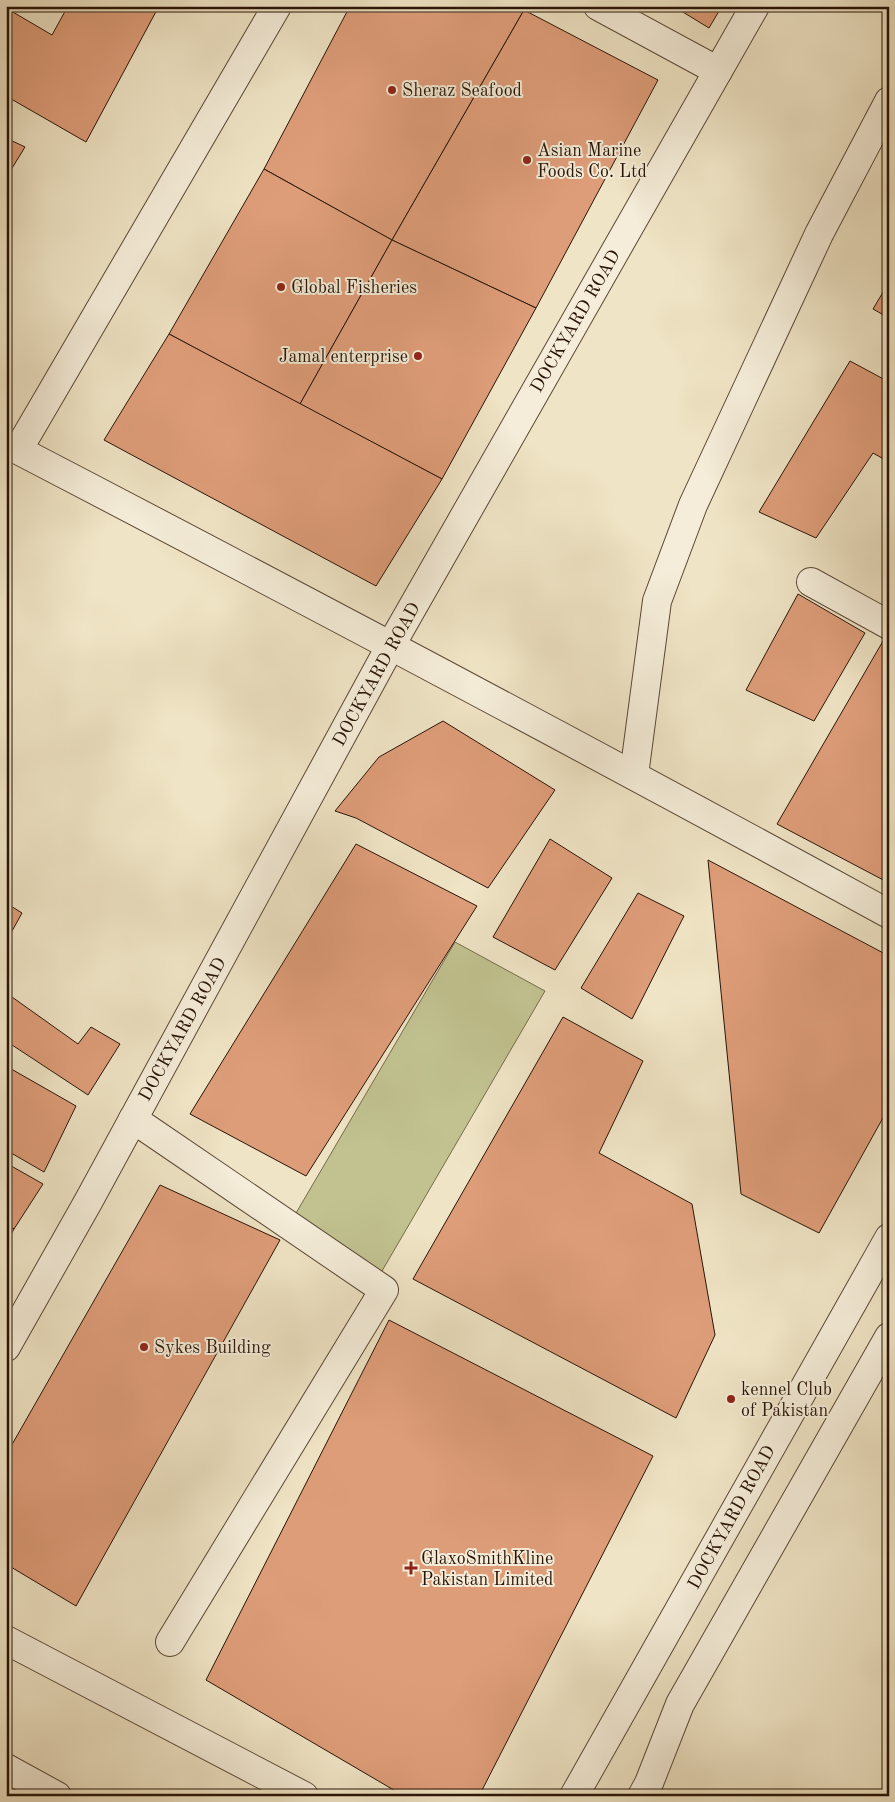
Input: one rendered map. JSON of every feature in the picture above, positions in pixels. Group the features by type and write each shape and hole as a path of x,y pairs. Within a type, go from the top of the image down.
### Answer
{"street":[{"path":"277,6 12,446 391,645 889,914"},
{"path":"598,6 718,71"},
{"name":"DOCKYARD ROAD","path":"6,1347 133,1119 391,645 755,6"},
{"path":"634,775 657,601 697,496 819,234 889,101"},
{"path":"811,582 889,625"},
{"path":"133,1119 384,1290 170,1642"},
{"name":"DOCKYARD ROAD","path":"574,1796 889,1238"},
{"path":"642,1796 649,1783 680,1704 889,1337"},
{"path":"6,1640 304,1796"},
{"path":"6,1768 57,1796"}],"green space":[{"path":"455,942 545,991 382,1271 289,1225"}],"building":[{"path":"68,6 159,6 86,142 6,96 6,8 52,35"},
{"name":"Sheraz Seafood","path":"350,6 517,6 524,10 392,240 264,169"},
{"path":"673,6 722,6 709,28"},
{"name":"Asian Marine Foods Co. Ltd","path":"524,10 658,80 536,308 392,240"},
{"path":"6,138 25,147 6,178"},
{"name":"Global Fisheries","path":"264,169 392,240 300,404 169,334"},
{"name":"Jamal enterprise","path":"392,240 536,308 442,479 300,404"},
{"path":"889,282 889,318 873,309"},
{"path":"169,334 442,479 376,586 104,440"},
{"path":"850,361 889,382 889,462 873,453 816,538 759,512"},
{"path":"798,594 865,633 814,721 746,690"},
{"path":"883,641 889,644 889,883 777,824"},
{"path":"443,721 555,790 488,888 356,818 335,811 379,757"},
{"path":"550,839 612,878 555,970 493,937"},
{"path":"356,844 477,906 306,1176 190,1114"},
{"path":"708,860 889,956 889,1107 819,1233 741,1194"},
{"path":"638,893 684,916 632,1019 581,988"},
{"path":"6,903 22,913 6,942"},
{"path":"12,997 78,1044 91,1027 120,1044 88,1095 6,1041 6,1006"},
{"path":"563,1017 643,1061 599,1153 692,1204 715,1335 676,1418 413,1279"},
{"path":"6,1066 76,1106 44,1172 6,1150"},
{"path":"6,1163 43,1184 14,1229 6,1224"},
{"name":"Sykes Building","path":"160,1185 280,1240 76,1606 6,1564 6,1455"},
{"path":"6,1224 14,1229 6,1243"},
{"path":"389,1320 653,1456 479,1796 404,1796 206,1680"}],"place":[{"name":"Sheraz Seafood","path":"392,90"},
{"name":"Asian Marine Foods Co. Ltd","path":"527,160"},
{"name":"Global Fisheries","path":"281,287"},
{"name":"Jamal enterprise","path":"418,356"},
{"name":"Sykes Building","path":"144,1347"},
{"name":"kennel Club of Pakistan","path":"731,1399"},
{"name":"GlaxoSmithKline Pakistan Limited","path":"411,1568"}]}
